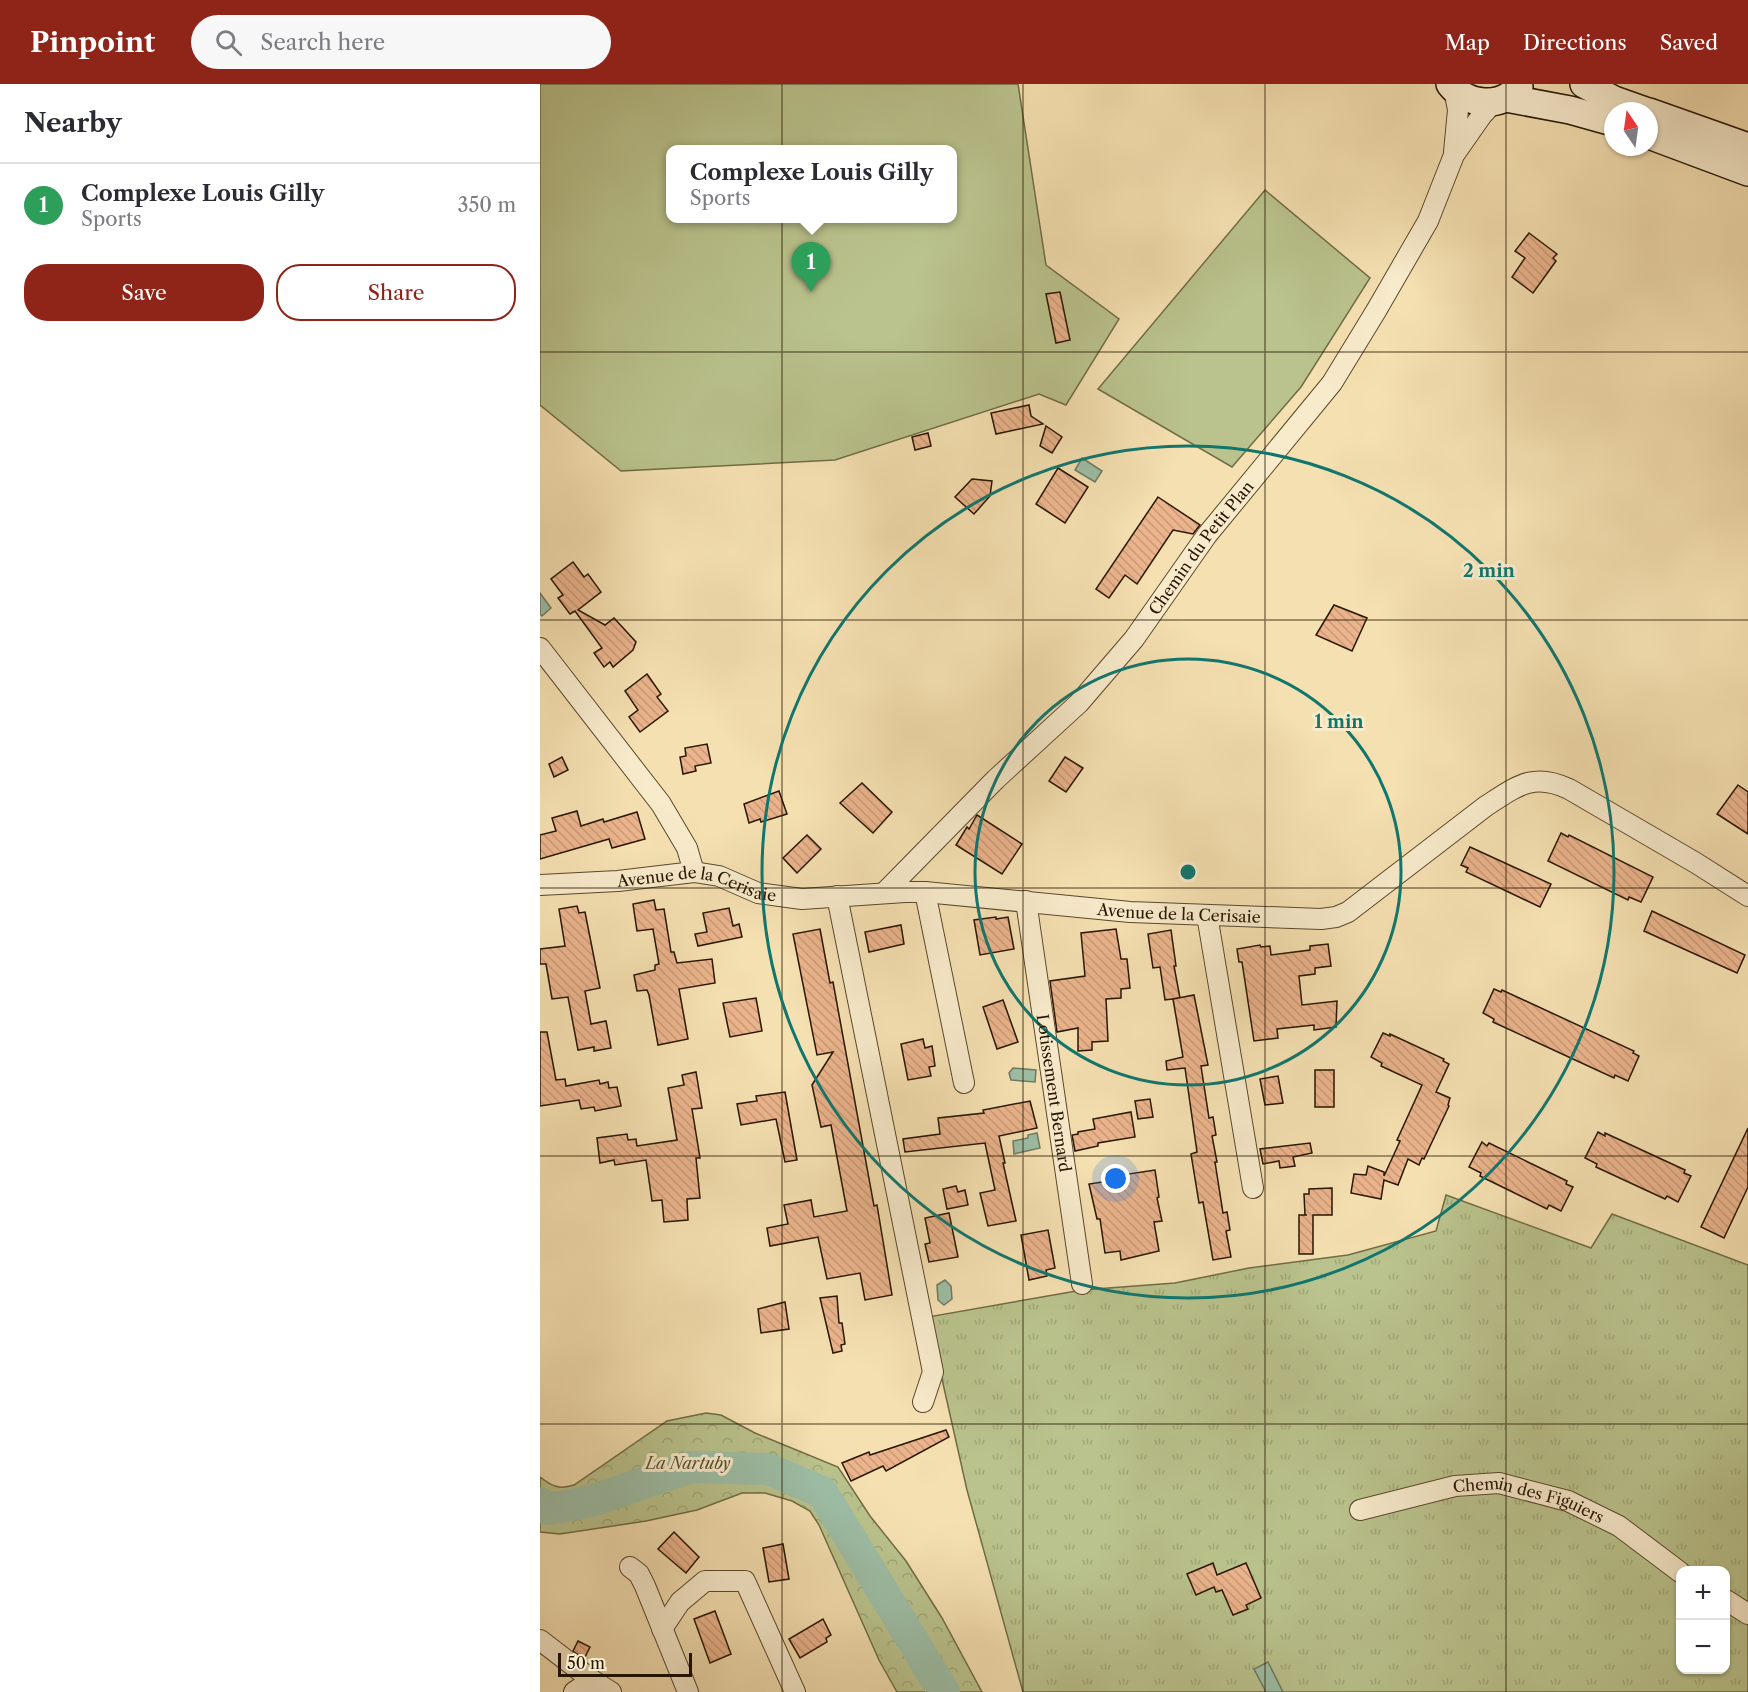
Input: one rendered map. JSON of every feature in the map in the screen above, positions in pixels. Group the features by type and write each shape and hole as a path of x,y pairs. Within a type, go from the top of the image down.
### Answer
{"main road":[{"path":"1584,84 1620,102"},
{"path":"1452,86 1473,100 1507,95 1604,119"},
{"path":"1658,116 1748,147"},
{"path":"1658,138 1748,172"}],"street":[{"name":"Chemin du Petit Plan","path":"1452,86 1458,110 1454,155"},
{"name":"Chemin du Petit Plan","path":"884,893 996,779 1086,694 1134,639 1207,535 1332,383 1428,220 1454,155 1482,115 1507,95"},
{"path":"540,648 661,804 687,848 694,872"},
{"name":"Avenue de la Cerisaie","path":"540,885 618,881 694,872 718,876 758,893 802,899 925,892 1130,912 1322,919 1348,912 1486,806 1510,790 1540,780 1553,781 1569,789 1748,896"},
{"path":"925,892 964,1083"},
{"path":"837,896 933,1372 923,1402"},
{"name":"Lotissement Bernard","path":"1026,901 1082,1284"},
{"path":"1207,915 1253,1188"},
{"name":"Chemin des Figuiers","path":"1360,1510 1455,1486 1499,1483 1568,1501 1619,1526 1676,1569"},
{"path":"630,1567 639,1574 645,1586 688,1692"},
{"path":"663,1629 680,1602 705,1581 745,1581 795,1692"},
{"path":"1730,1603 1748,1614"},
{"path":"540,1640 611,1692"},
{"path":"574,1692 592,1680"}],"green space":[{"path":"540,84 1018,84 1046,265 1119,319 1066,405 1039,394 835,460 621,471 540,405"},
{"path":"1265,190 1370,278 1301,387 1232,467 1098,389"},
{"path":"1446,1195 1591,1248 1612,1214 1748,1265 1748,1692 1023,1692 967,1490 928,1317 1082,1290 1175,1283 1249,1268 1348,1255 1436,1231"},
{"name":"La Nartuby","path":"706,1413 721,1415 755,1433 838,1467 870,1516 906,1561 942,1618 982,1692 897,1692 879,1660 819,1525 810,1511 792,1501 765,1493 742,1493 697,1510 646,1521 560,1534 540,1532 540,1477 556,1486 574,1485 667,1421"}],"shaded area":[{"path":"1082,458 1102,471 1095,482 1075,470"},
{"path":"540,593 551,608 542,616 540,614"},
{"path":"1013,1068 1036,1070 1035,1082 1011,1080 1009,1073"},
{"path":"1037,1133 1040,1148 1014,1154 1013,1141 1028,1138 1028,1135"},
{"path":"945,1280 951,1286 952,1299 944,1305 938,1300 937,1285"},
{"path":"1268,1662 1283,1692 1266,1692 1254,1669"}],"building":[{"path":"1529,233 1557,254 1553,258 1556,261 1533,293 1512,277 1525,258 1515,251"},
{"path":"1060,292 1070,340 1056,343 1046,294"},
{"path":"1029,405 1031,416 1043,424 996,434 991,413"},
{"path":"1046,426 1062,437 1052,453 1040,446"},
{"path":"928,433 931,446 915,450 912,437"},
{"path":"1058,468 1088,487 1065,523 1036,504"},
{"path":"972,479 992,481 990,496 974,514 955,497"},
{"path":"1158,497 1200,525 1193,534 1173,530 1137,584 1125,575 1109,598 1096,589"},
{"path":"573,562 584,577 588,574 601,592 578,610 605,625 614,618 636,642 633,650 613,667 610,662 604,667 594,653 602,648 575,611 570,614 558,598 563,595 551,579"},
{"path":"1334,605 1367,618 1352,651 1316,635"},
{"path":"647,674 661,694 657,697 668,711 640,732 629,717 638,710 625,691"},
{"path":"707,744 711,763 695,766 696,771 683,774 680,757 686,756 685,748"},
{"path":"562,757 568,770 554,777 549,764"},
{"path":"1065,757 1083,768 1066,792 1049,781"},
{"path":"862,783 892,812 873,833 840,803"},
{"path":"1738,785 1748,792 1748,834 1717,814"},
{"path":"779,791 787,814 749,823 744,804"},
{"path":"577,811 581,826 637,812 645,839 612,848 609,839 540,859 540,835 556,831 552,818"},
{"path":"977,815 1022,844 1002,874 956,845"},
{"path":"1561,833 1653,877 1641,902 1629,897 1628,900 1548,861"},
{"path":"807,835 821,849 797,873 783,858"},
{"path":"1470,847 1551,884 1540,907 1466,872 1468,868 1461,865"},
{"path":"654,900 656,910 664,909 671,952 674,952 677,963 712,959 715,983 679,989 688,1039 658,1045 649,995 647,990 637,991 634,975 655,970 655,965 659,964 653,929 637,931 633,904"},
{"path":"577,906 579,913 585,912 600,988 585,991 591,1024 606,1021 611,1048 594,1051 594,1047 578,1050 568,997 552,999 546,964 540,964 540,949 565,946 559,909"},
{"path":"729,908 733,926 739,924 742,937 698,946 695,934 707,932 703,913"},
{"path":"1652,911 1745,955 1737,973 1644,931"},
{"path":"996,917 996,919 1008,917 1014,949 980,955 974,920"},
{"path":"901,925 904,944 869,952 865,932"},
{"path":"820,929 830,983 833,982 874,1206 877,1205 892,1295 865,1300 860,1273 827,1279 818,1237 770,1246 767,1228 788,1224 784,1205 811,1200 814,1217 847,1211 831,1125 821,1127 812,1085 833,1052 817,1055 793,934"},
{"path":"1116,929 1121,959 1127,959 1130,988 1121,989 1121,998 1106,999 1108,1041 1092,1042 1092,1050 1078,1051 1078,1028 1057,1032 1050,981 1085,976 1081,933"},
{"path":"1171,930 1180,998 1165,1000 1160,967 1153,968 1148,934"},
{"path":"1328,944 1331,966 1315,968 1315,974 1299,976 1302,1005 1337,1001 1336,1027 1314,1030 1314,1025 1277,1029 1278,1038 1254,1041 1242,962 1239,962 1237,949 1260,945 1261,947 1270,946 1271,955 1310,950 1310,946"},
{"path":"1494,989 1501,992 1502,990 1634,1051 1633,1053 1639,1056 1628,1081 1615,1075 1614,1078 1493,1022 1494,1019 1483,1013"},
{"path":"1194,995 1208,1065 1201,1066 1209,1118 1213,1117 1216,1135 1212,1136 1217,1162 1215,1162 1223,1213 1227,1212 1230,1230 1226,1231 1231,1257 1213,1260 1203,1202 1199,1203 1191,1154 1197,1152 1185,1068 1167,1070 1166,1061 1183,1057 1173,999"},
{"path":"756,998 762,1031 730,1037 723,1003"},
{"path":"1003,1000 1018,1042 997,1049 983,1007"},
{"path":"540,1032 547,1032 556,1080 565,1079 566,1086 599,1080 600,1084 608,1082 609,1088 617,1087 621,1106 595,1111 594,1107 581,1109 579,1100 540,1106"},
{"path":"1383,1033 1390,1036 1390,1034 1444,1059 1443,1061 1449,1064 1436,1092 1450,1098 1449,1106 1424,1159 1422,1158 1419,1165 1408,1159 1398,1185 1384,1180 1381,1199 1351,1193 1354,1174 1366,1175 1368,1166 1384,1172 1384,1176 1400,1141 1397,1140 1422,1085 1381,1066 1382,1063 1371,1057"},
{"path":"923,1039 925,1048 932,1046 935,1066 929,1067 931,1076 908,1080 901,1044"},
{"path":"1315,1070 1334,1070 1334,1107 1315,1107"},
{"path":"696,1072 702,1108 692,1109 700,1158 696,1158 700,1198 687,1199 688,1220 664,1222 662,1200 652,1201 646,1160 615,1165 614,1160 600,1163 597,1138 627,1134 628,1140 636,1139 637,1146 677,1140 668,1088 684,1085 682,1075"},
{"path":"1278,1076 1283,1103 1265,1105 1260,1079"},
{"path":"785,1092 797,1160 785,1162 776,1119 741,1125 737,1104 757,1101 756,1096"},
{"path":"1150,1099 1153,1117 1138,1119 1135,1101"},
{"path":"1030,1101 1037,1128 999,1136 1016,1221 988,1226 980,1193 995,1190 985,1143 905,1152 903,1139 940,1134 938,1118 984,1113 983,1110"},
{"path":"1131,1112 1135,1137 1098,1143 1098,1146 1075,1151 1072,1135 1095,1129 1093,1119"},
{"path":"1748,1128 1748,1187 1724,1238 1701,1227"},
{"path":"1598,1132 1605,1136 1605,1133 1685,1170 1684,1173 1691,1176 1678,1202 1667,1196 1665,1199 1596,1167 1597,1164 1585,1158"},
{"path":"1482,1142 1487,1146 1489,1143 1567,1181 1566,1184 1573,1187 1561,1211 1549,1205 1547,1209 1480,1176 1481,1173 1469,1167"},
{"path":"1310,1143 1312,1153 1293,1157 1295,1166 1280,1168 1279,1161 1263,1164 1260,1149"},
{"path":"1155,1170 1159,1197 1157,1198 1162,1221 1154,1222 1159,1251 1121,1260 1120,1251 1105,1253 1100,1219 1097,1219 1089,1184 1109,1181 1108,1177"},
{"path":"956,1186 958,1192 965,1190 968,1205 947,1209 943,1189"},
{"path":"1332,1188 1332,1215 1313,1215 1313,1254 1299,1254 1299,1215 1305,1215 1304,1194 1309,1194 1309,1189"},
{"path":"949,1213 958,1257 929,1262 925,1244 930,1243 925,1218"},
{"path":"1048,1230 1055,1268 1046,1270 1047,1276 1029,1280 1021,1235"},
{"path":"837,1296 839,1323 842,1323 845,1344 841,1345 842,1351 833,1353 820,1298"},
{"path":"785,1302 789,1329 761,1333 758,1309"},
{"path":"946,1430 949,1437 886,1471 883,1466 851,1481 842,1463 869,1452 870,1455"},
{"path":"674,1532 699,1557 686,1573 658,1549"},
{"path":"783,1544 789,1579 769,1582 763,1548"},
{"path":"1213,1563 1217,1575 1246,1563 1261,1598 1246,1605 1248,1609 1233,1615 1222,1590 1216,1592 1214,1587 1196,1595 1187,1574"},
{"path":"715,1611 731,1654 710,1663 694,1619"},
{"path":"823,1619 831,1635 826,1638 827,1642 800,1658 789,1639"},
{"path":"578,1641 590,1647 584,1659 573,1651"}],"waterway":[{"name":"La Nartuby","path":"540,1503 548,1509 588,1502 691,1467 768,1469 822,1492 944,1692"}],"place":[{"name":"Complexe Louis Gilly","path":"811,292"}]}
